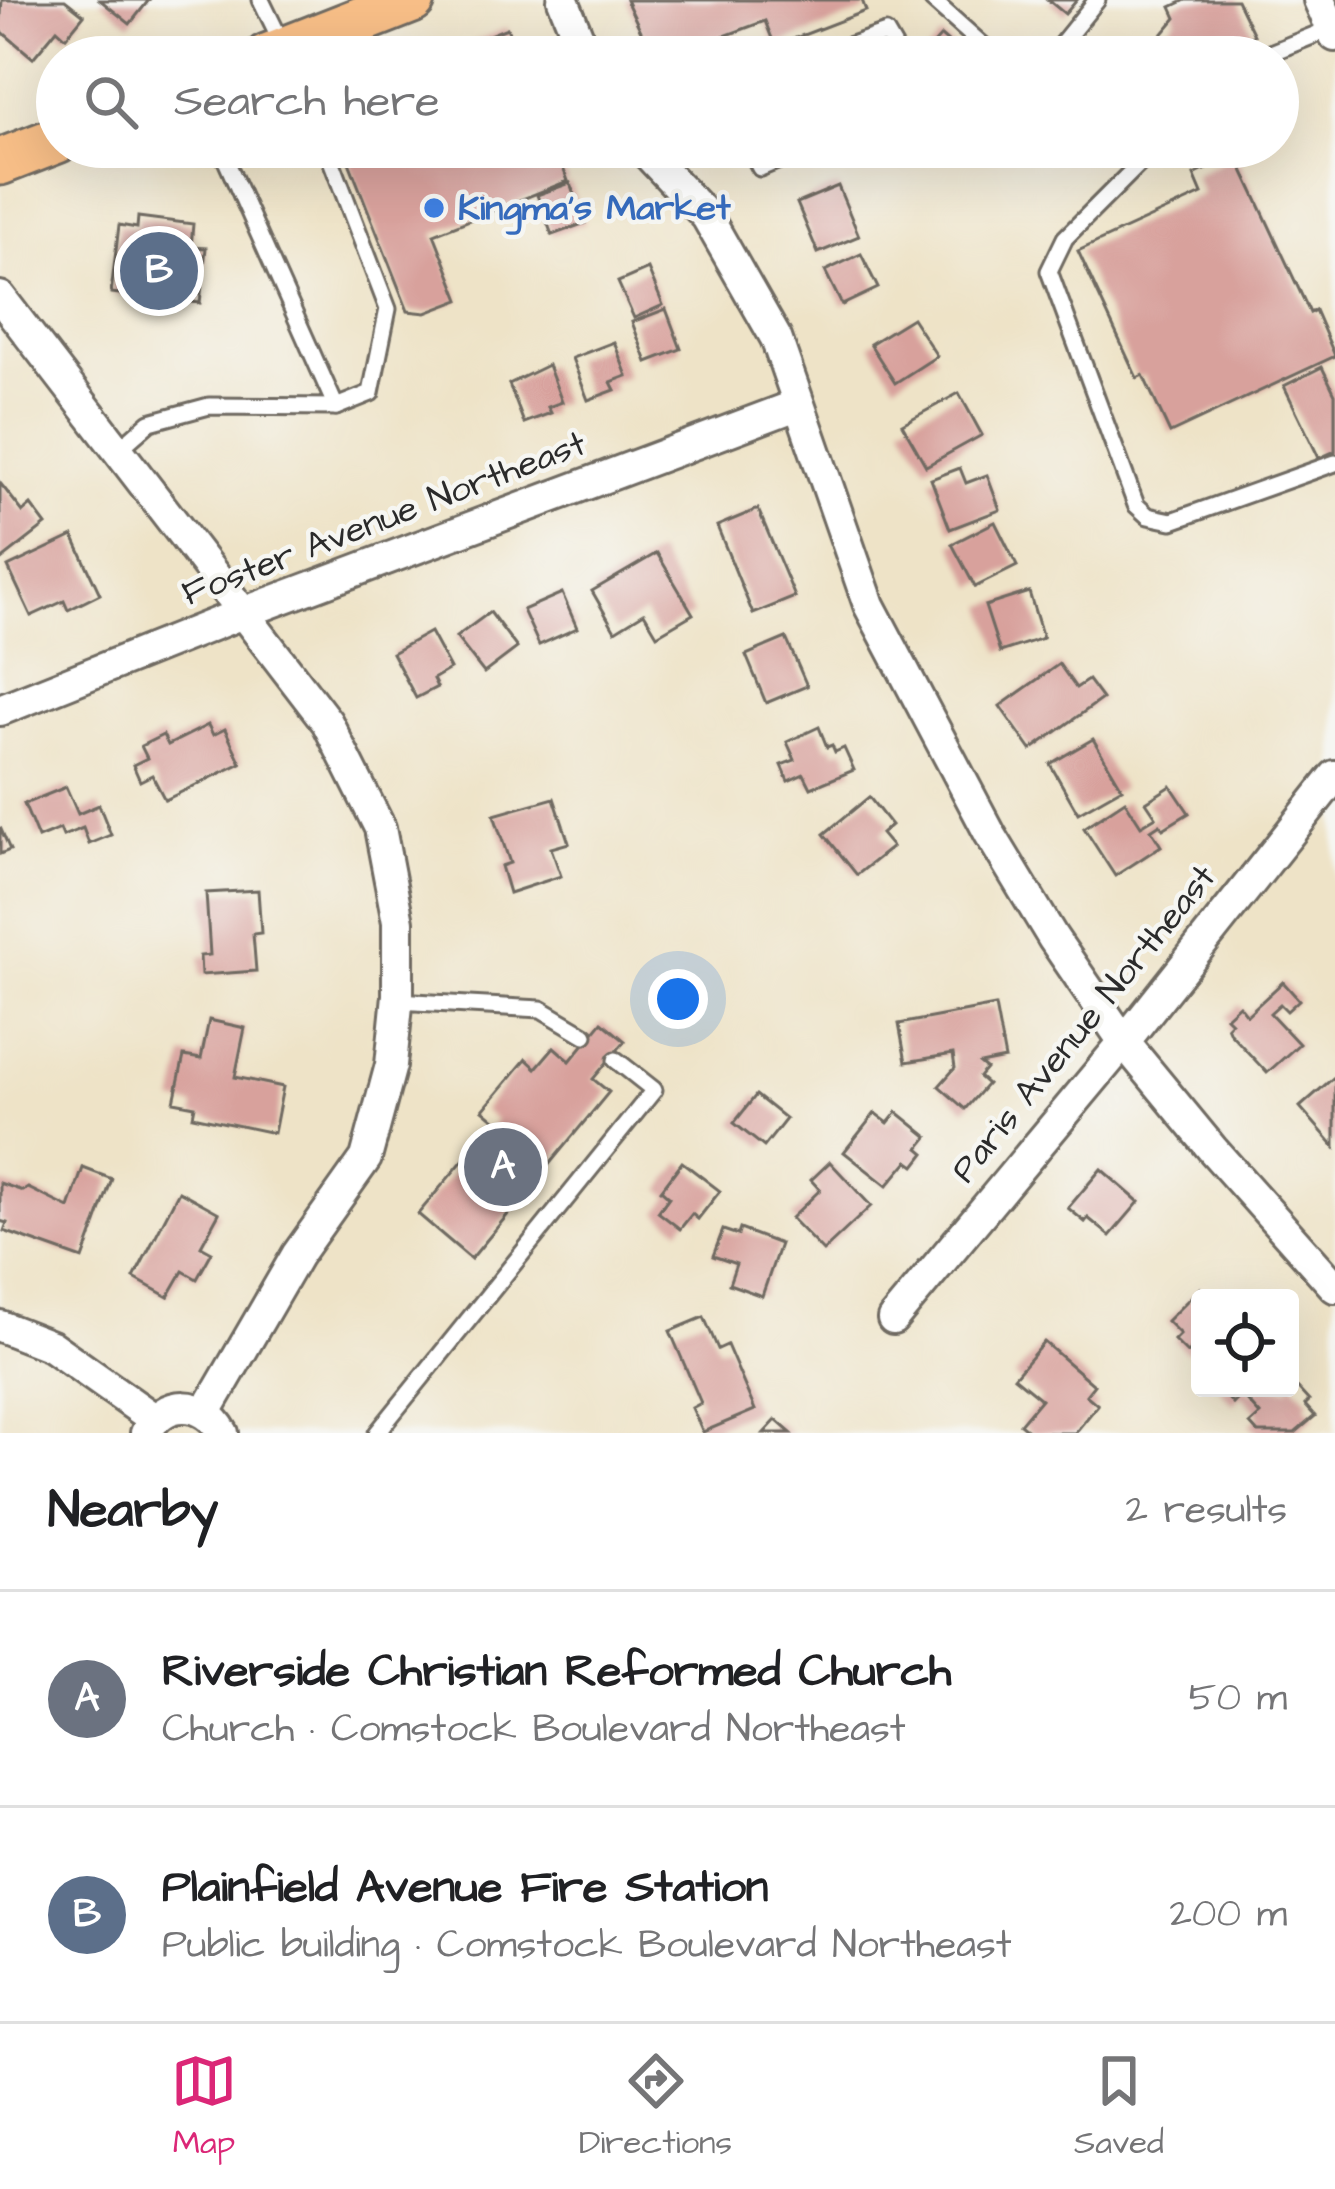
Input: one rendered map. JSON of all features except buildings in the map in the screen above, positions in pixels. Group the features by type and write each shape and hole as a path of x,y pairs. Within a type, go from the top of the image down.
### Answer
{"main road":[{"path":"314,36 362,9 412,0"},
{"path":"2,156 36,146"}],"street":[{"path":"563,0 578,36"},
{"path":"661,168 707,217 776,338 869,605 951,766 1053,938 1124,1042 1335,1287"},
{"path":"0,297 327,722 380,828 398,922 392,1065 366,1158 297,1255 214,1422 178,1406 150,1426 51,1346 0,1326"},
{"name":"Foster Avenue Northeast","path":"0,710 240,614 797,405"},
{"name":"Paris Avenue Northeast","path":"893,1319 1124,1042 1335,776"}],"lane":[{"path":"261,0 273,36"},
{"path":"932,0 972,36"},
{"path":"1068,36 1097,0"},
{"path":"1299,38 1330,23"},
{"path":"229,168 336,407"},
{"path":"116,451 150,422 209,406 336,407 371,394 388,309 334,168"},
{"path":"1135,168 1065,238 1049,271 1136,505 1148,516 1172,521 1335,463"},
{"path":"398,1001 541,1009 585,1035"},
{"path":"377,1433 653,1090 616,1060"}],"place":[{"name":"Kingma's Market","path":"434,208"},
{"name":"Plainfield Avenue Fire Station","path":"159,271"},
{"name":"Riverside Christian Reformed Church","path":"503,1167"}]}
